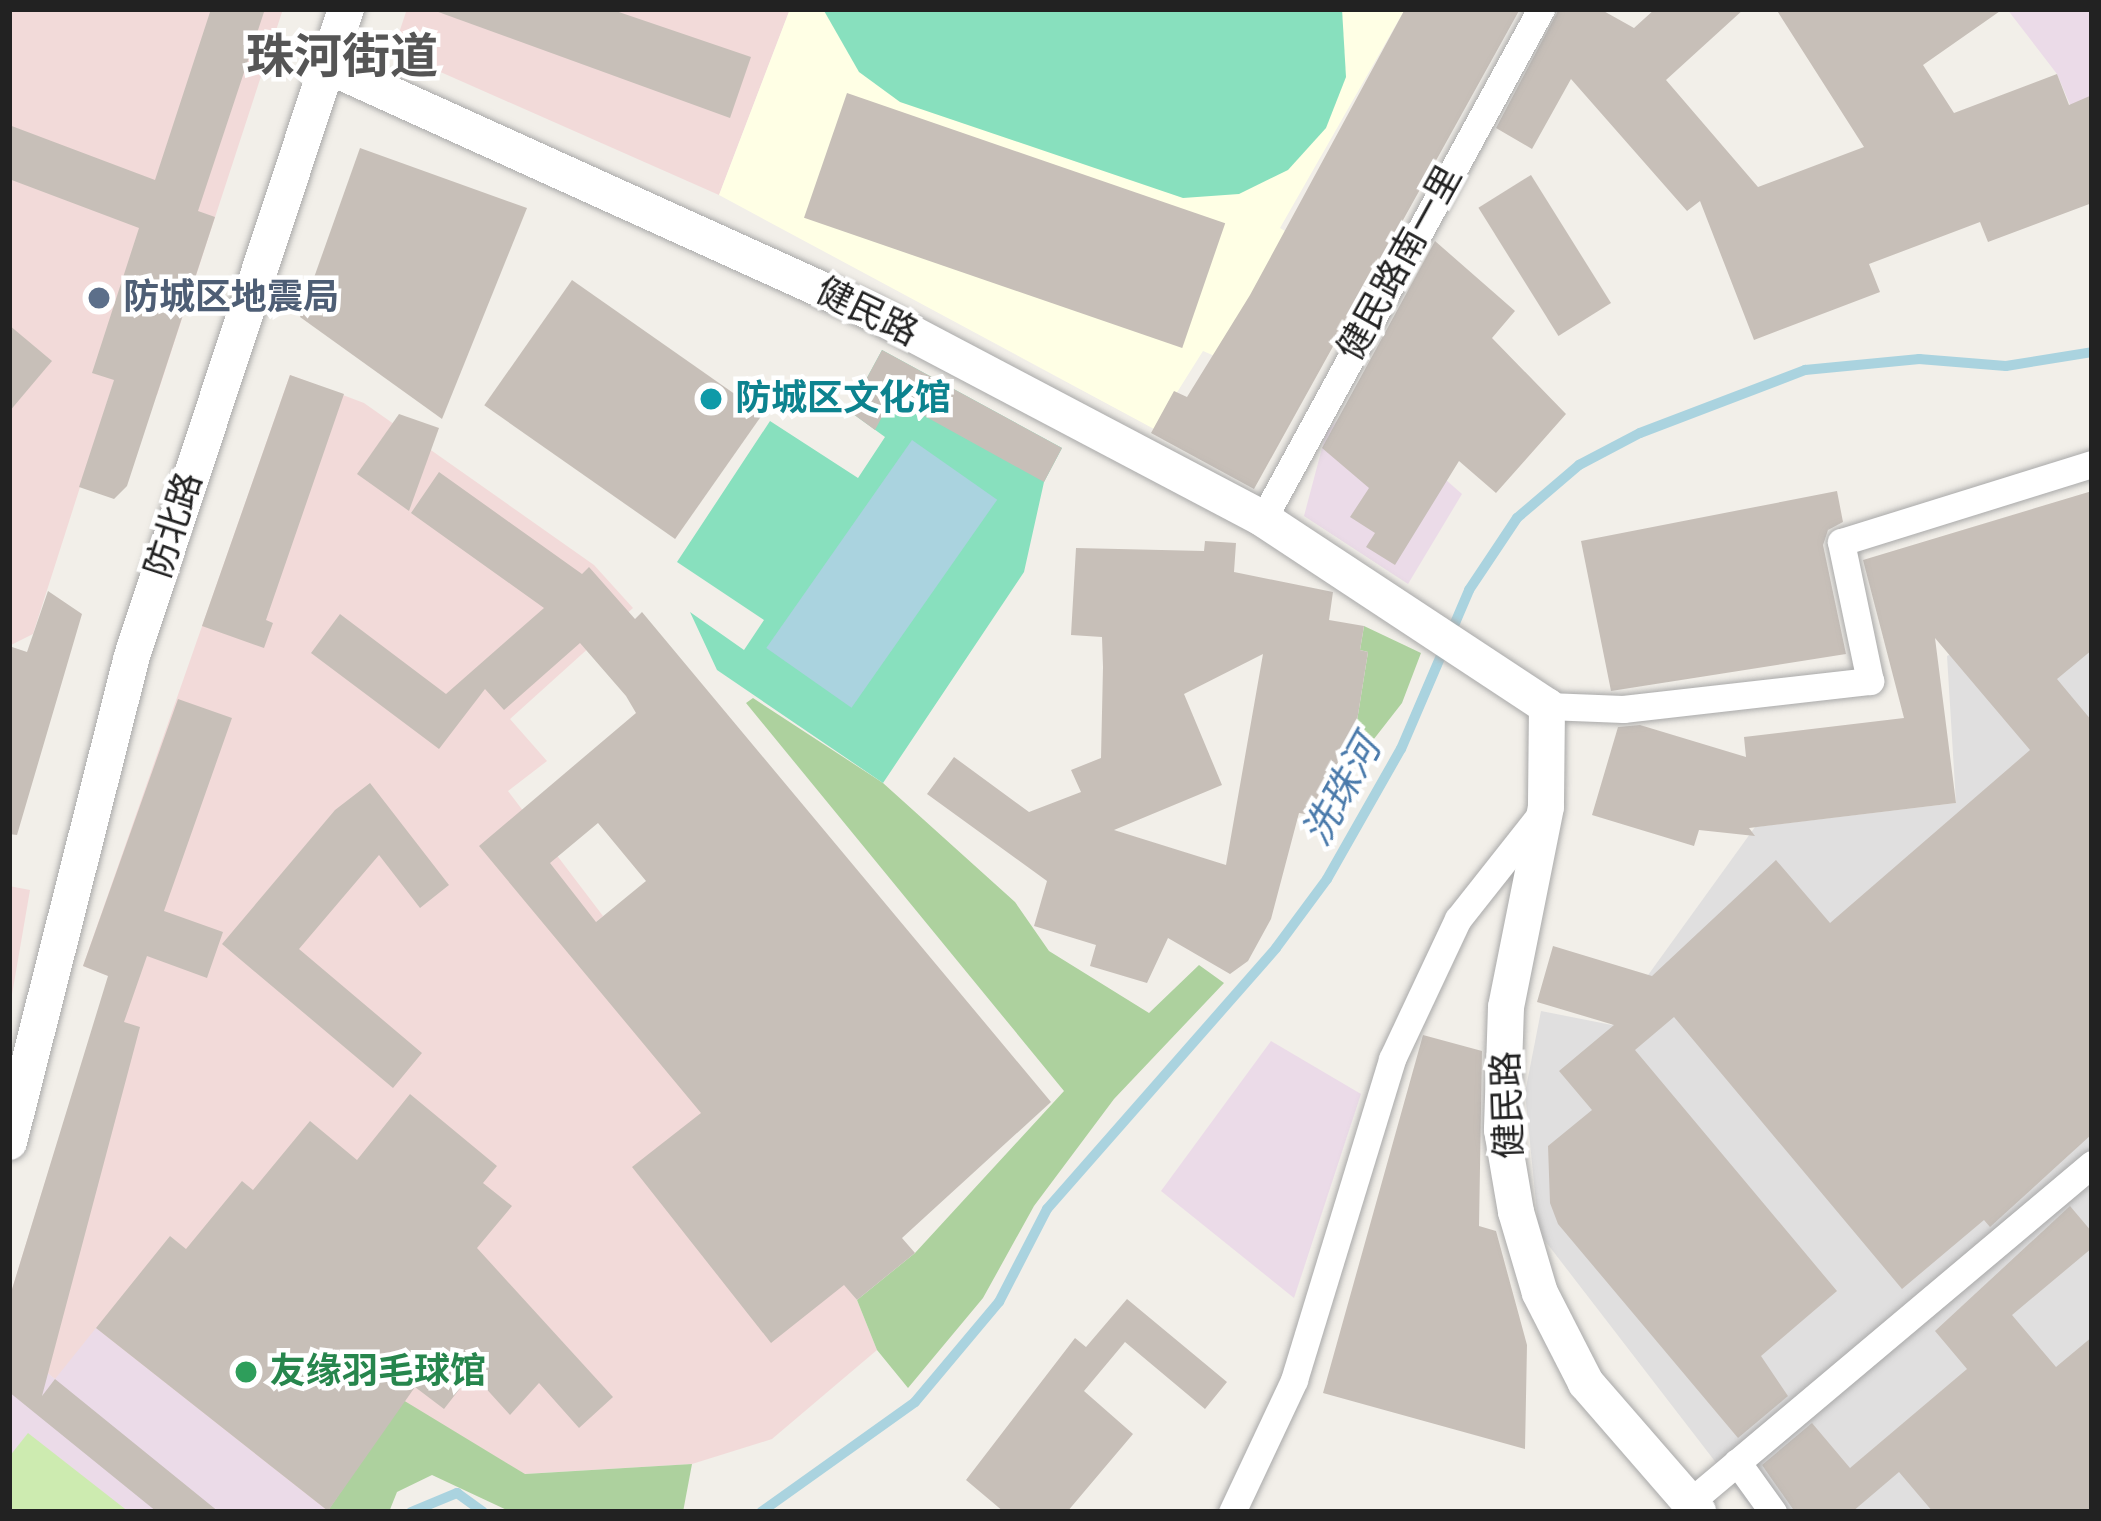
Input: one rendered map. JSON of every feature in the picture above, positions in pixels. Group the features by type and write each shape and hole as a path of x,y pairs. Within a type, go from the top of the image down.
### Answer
{"street":[{"name":"防北路","path":"9,1142 131,659 346,9"},
{"name":"健民路南一里","path":"1263,519 1541,9"},
{"name":"健民路","path":"328,66 873,313 1263,519 1547,706 1546,807 1506,1007 1502,1130 1516,1212 1540,1293 1586,1383 1694,1507"},
{"path":"1547,706 1623,709 1870,681 1841,542 2092,464"},
{"path":"1232,1512 1294,1380 1392,1059 1458,919 1546,807"},
{"path":"1694,1507 1737,1462 2092,1164"},
{"path":"1737,1462 1773,1512"}],"shaded area":[{"name":"防城区地震局","path":"9,9 283,9 157,395 114,381 33,634 9,646"},
{"path":"407,9 790,9 719,195 393,51"},
{"path":"790,9 1405,9 1280,228 1295,237 1217,357 1203,351 1154,429 719,195"},
{"path":"2007,9 2092,9 2092,157 2057,74"},
{"path":"290,375 364,403 594,565 633,608 510,719 547,761 508,791 603,916 566,948 857,1300 877,1350 772,1439 692,1464 524,1474 403,1401 327,1512 200,1512 207,1502 9,1342 9,1299 109,976 83,966"},
{"path":"1355,400 1462,494 1408,584 1304,516 1326,433"},
{"path":"2092,582 2092,1512 1754,1512 1539,1233 1525,1093 1541,1011 1612,1025 1755,827 1956,803 1947,656"},
{"path":"9,886 30,890 9,1012"},
{"path":"1271,1041 1361,1094 1294,1298 1161,1191"},
{"path":"96,1328 328,1511 9,1512 9,1342 55,1379"}],"green space":[{"path":"823,9 1342,9 1346,77 1326,128 1288,170 1239,194 1183,198 900,102 859,72"},
{"path":"882,350 1062,448 1044,482 1024,572 883,783 717,670 690,612 744,650 764,620 677,562 770,421 858,478 885,437 849,411"},
{"path":"1364,626 1421,653 1402,703 1349,771 1368,652 1360,650"},
{"path":"753,698 883,783 1015,902 1049,951 1149,1013 1199,965 1224,983 1114,1099 1034,1206 983,1298 908,1388 877,1350 857,1300 915,1253 1064,1091 746,703"},
{"path":"403,1400 525,1474 692,1464 683,1512 511,1512 432,1475 397,1492 389,1512 327,1512"},
{"path":"28,1433 129,1512 9,1512 9,1457"}],"water":[{"path":"912,440 997,500 852,708 766,648"}],"building":[{"path":"211,9 265,9 198,211 215,217 127,486 114,499 79,487 114,380 92,373 139,228 9,179 9,125 155,180"},
{"path":"430,9 610,9 751,57 730,118"},
{"path":"1405,9 1520,9 1254,489 1151,433 1174,391 1187,397 1250,295"},
{"path":"1559,9 1600,9 1634,28 1655,9 1744,9 1666,80 1758,187 1864,147 1776,9 2003,9 1923,65 1954,113 2057,74 2069,105 2092,95 2092,203 1988,242 1980,222 1869,264 1880,292 1754,340 1700,201 1687,211 1571,79 1532,149 1496,128"},
{"path":"847,93 1225,223 1182,348 804,218"},
{"path":"360,148 527,208 442,419 300,317"},
{"path":"1531,175 1611,303 1558,336 1478,208"},
{"path":"1435,241 1515,311 1492,338 1566,414 1496,493 1459,461 1395,565 1366,547 1375,533 1350,517 1369,488 1322,448"},
{"path":"572,280 763,414 675,539 484,405"},
{"path":"9,325 52,361 9,412"},
{"path":"882,350 1062,448 1044,482 892,398 875,430 849,411"},
{"path":"290,375 344,394 266,620 273,623 264,648 202,626"},
{"path":"399,414 439,428 409,511 357,474"},
{"path":"439,472 582,574 589,567 635,619 642,612 1051,1102 902,1238 915,1253 857,1300 844,1285 771,1343 632,1167 701,1113 479,846 636,713 626,696 580,643 504,710 485,689 439,749 311,653 340,614 446,694 544,608 411,513","holes":["598,823 646,881 596,922 550,863"]},
{"path":"1837,491 1843,522 1828,530 1823,545 1846,654 1611,691 1581,541"},
{"path":"2092,491 2092,650 2057,679 2092,721 2092,1134 1990,1227 1984,1220 1902,1289 1674,1017 1635,1050 1837,1291 1761,1356 1788,1396 1738,1438 1558,1224 1550,1203 1548,1146 1592,1110 1559,1071 1614,1025 1537,1002 1553,946 1652,976 1776,860 1830,923 2030,750 1935,638 1956,803 1749,828 1755,836 1699,830 1694,846 1592,815 1618,727 1640,725 1746,757 1744,737 1904,718 1863,560"},
{"path":"1205,541 1236,543 1234,572 1333,592 1329,620 1364,626 1360,650 1368,652 1349,771 1335,769 1328,818 1299,813 1271,919 1248,961 1230,974 1168,938 1147,983 1090,966 1096,945 1034,926 1047,881 927,794 954,757 1029,812 1081,792 1071,770 1101,758 1103,667 1102,637 1071,635 1076,548 1204,551","holes":["1263,654 1226,865 1114,830 1222,785 1184,694"]},
{"path":"48,591 82,614 17,835 9,834 9,646 27,652"},
{"path":"178,699 232,718 164,911 223,932 207,978 147,956 124,1022 140,1027 42,1396 55,1379 219,1512 157,1512 9,1392 9,1299 108,976 83,966"},
{"path":"370,783 449,885 420,908 379,855 299,949 422,1053 393,1088 222,944 335,810"},
{"path":"1423,1035 1482,1051 1479,1226 1496,1231 1527,1345 1525,1449 1323,1393"},
{"path":"410,1094 497,1166 483,1183 512,1206 477,1248 613,1397 579,1428 539,1383 510,1415 472,1373 444,1409 415,1387 328,1511 96,1328 170,1236 186,1249 242,1181 253,1190 310,1121 357,1160"},
{"path":"2070,1206 2092,1232 2092,1248 2012,1315 2056,1367 2092,1337 2092,1512 1933,1512 1899,1472 1852,1512 1795,1512 1762,1465 1812,1423 1850,1468 1967,1369 1935,1331"},
{"path":"1127,1299 1227,1382 1205,1409 1125,1342 1084,1391 1133,1434 1067,1512 1004,1512 966,1480 1075,1338 1086,1347"}],"waterway":[{"name":"洗珠河","path":"761,1512 915,1402 999,1302 1047,1209 1276,948 1327,879 1401,749 1469,590 1517,518 1579,465 1640,433 1805,370 1919,359 2006,366 2092,352"},
{"name":"洗珠河","path":"411,1512 457,1493 483,1512"}],"place":[{"name":"防城区地震局","path":"99,298"},
{"name":"防城区文化馆","path":"711,399"},
{"name":"友缘羽毛球馆","path":"246,1372"}],"district":[{"name":"珠河街道","path":"342,58"}]}
